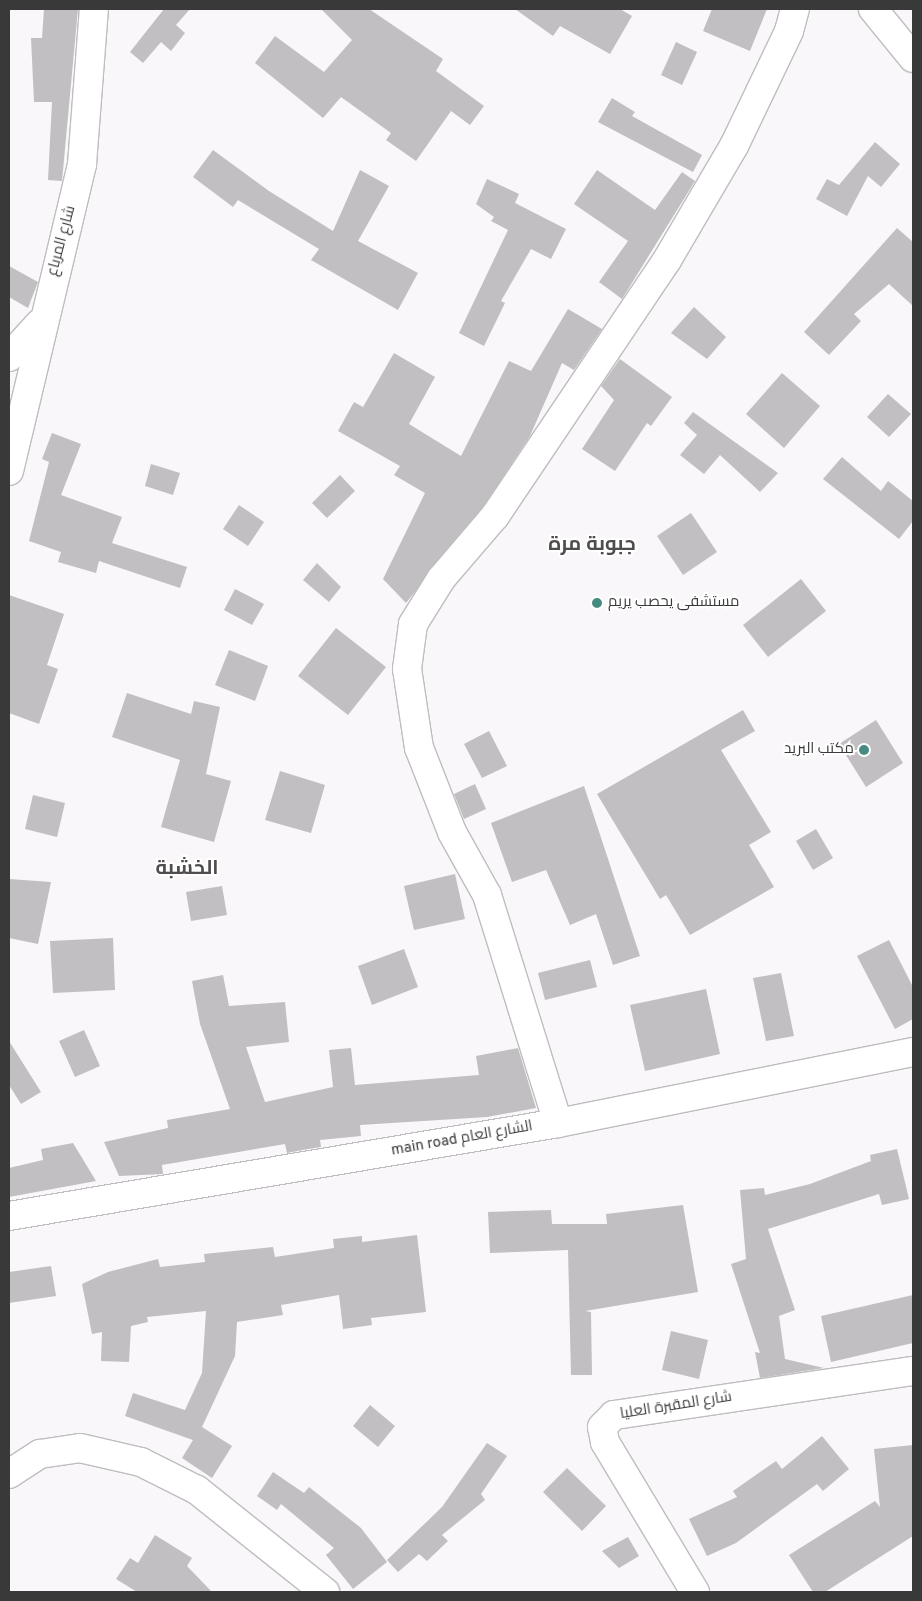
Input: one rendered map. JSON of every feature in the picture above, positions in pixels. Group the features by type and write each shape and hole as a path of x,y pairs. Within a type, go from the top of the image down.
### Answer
{"street":[{"name":"شارع المرباع","path":"9,471 41,322 82,164 94,9"},
{"path":"558,1123 487,896 452,832 419,748 407,669 413,624 442,579 495,516 667,260 734,146 789,31 795,9"},
{"path":"873,9 913,58"},
{"path":"9,357 41,322"},
{"name":"main road الشارع العام","path":"9,1216 558,1123 913,1052"},
{"name":"شارع المقبرة العليا","path":"695,1592 605,1442 602,1427 614,1415 913,1371"},
{"path":"9,1474 40,1454 80,1448 141,1462 197,1490 260,1544 325,1592"},
{"path":"260,1544 308,1592"}],"building":[{"path":"44,9 78,9 62,181 48,180 52,102 34,102 31,38 42,38"},
{"path":"164,9 190,9 176,25 185,33 171,51 161,42 143,63 130,52"},
{"path":"321,9 369,9 443,59 436,71 484,106 470,125 451,111 416,161 386,140 391,133 341,97 323,118 255,63 275,36 324,72 352,40"},
{"path":"515,9 620,9 632,16 610,54 560,26 553,36"},
{"path":"712,9 767,9 750,51 703,31"},
{"path":"676,42 697,52 682,85 661,75"},
{"path":"612,98 635,112 632,116 702,155 693,172 598,122"},
{"path":"875,142 900,164 881,187 868,176 847,216 816,199 827,179 839,185"},
{"path":"213,150 269,191 333,231 360,170 389,186 358,241 418,273 398,310 311,260 319,249 238,200 233,207 193,177"},
{"path":"597,170 655,210 682,172 695,181 622,299 599,282 628,241 574,204"},
{"path":"487,179 519,194 515,203 566,229 551,259 531,249 501,301 505,303 484,346 459,333 508,230 491,221 494,217 476,204"},
{"path":"897,228 913,242 913,306 889,284 854,314 861,321 829,355 804,332"},
{"path":"9,266 38,282 28,308 9,297"},
{"path":"694,307 726,337 707,359 671,333"},
{"path":"568,309 602,329 574,370 562,363 530,436 483,507 406,603 383,579 425,493 394,475 400,466 338,431 354,402 363,407 394,353 435,377 409,424 461,456 509,361 531,371"},
{"path":"620,359 672,397 651,426 647,423 615,471 582,449 614,400 601,386"},
{"path":"782,373 820,406 784,448 746,414"},
{"path":"888,394 911,414 889,437 867,417"},
{"path":"693,412 778,473 760,492 720,455 704,474 680,455 697,435 684,423"},
{"path":"52,433 81,444 61,495 122,517 112,543 187,567 180,588 99,561 96,573 58,562 61,552 29,541 49,462 42,459"},
{"path":"842,457 881,491 888,481 913,501 913,521 899,539 823,479"},
{"path":"151,464 180,473 173,495 145,486"},
{"path":"340,475 355,491 327,518 312,503"},
{"path":"239,505 264,522 248,546 223,529"},
{"path":"691,513 717,552 683,575 657,536"},
{"path":"317,563 341,587 329,602 303,580"},
{"path":"801,579 826,611 768,657 743,625"},
{"path":"235,589 264,604 252,625 224,610"},
{"path":"9,595 64,614 47,665 58,669 39,724 9,713"},
{"path":"336,628 386,667 348,715 298,676"},
{"path":"229,650 268,666 255,701 215,685"},
{"path":"127,693 191,714 194,701 220,707 206,774 231,781 214,842 161,827 180,760 112,737"},
{"path":"743,710 755,731 721,750 771,832 749,845 774,887 690,935 666,895 660,899 597,794"},
{"path":"876,720 903,763 866,787 839,744"},
{"path":"489,731 507,766 482,778 464,744"},
{"path":"280,771 325,785 311,833 265,820"},
{"path":"475,784 486,809 464,819 454,794"},
{"path":"584,786 640,956 613,965 596,914 570,925 546,870 512,882 491,823"},
{"path":"33,795 65,803 57,837 25,829"},
{"path":"816,829 833,858 813,870 796,841"},
{"path":"455,874 465,919 414,930 404,886"},
{"path":"9,879 51,882 38,944 9,938"},
{"path":"222,886 227,915 191,921 186,892"},
{"path":"113,938 115,990 53,993 50,941"},
{"path":"889,940 913,987 913,1019 895,1029 857,956"},
{"path":"404,949 418,987 372,1005 358,966"},
{"path":"590,960 597,987 545,1000 538,973"},
{"path":"781,973 794,1036 766,1041 753,978"},
{"path":"223,975 229,1006 285,1002 289,1042 246,1047 265,1102 333,1087 329,1050 351,1048 355,1085 479,1075 476,1056 518,1048 536,1108 487,1117 360,1125 361,1136 320,1140 321,1147 287,1153 285,1144 162,1165 163,1174 119,1176 104,1142 168,1128 167,1120 230,1109 200,1024 192,981"},
{"path":"706,989 720,1054 645,1071 630,1005"},
{"path":"84,1030 100,1066 75,1077 59,1041"},
{"path":"9,1041 41,1092 21,1104 9,1085"},
{"path":"73,1143 96,1181 9,1197 9,1168 43,1160 41,1149"},
{"path":"897,1149 909,1199 882,1205 879,1194 768,1229 795,1310 779,1316 785,1359 824,1368 760,1378 755,1352 760,1353 731,1264 746,1259 740,1190 764,1188 765,1195 810,1184 871,1161 870,1155"},
{"path":"683,1205 698,1292 585,1311 591,1312 592,1375 571,1375 568,1250 490,1253 488,1212 551,1210 552,1224 607,1224 606,1214"},
{"path":"417,1235 426,1312 371,1318 372,1325 343,1329 339,1295 281,1305 283,1315 237,1322 235,1356 202,1427 232,1446 212,1478 182,1458 193,1440 125,1416 133,1393 185,1410 202,1373 206,1311 147,1317 148,1322 131,1326 129,1362 101,1361 102,1332 92,1334 82,1284 108,1272 158,1259 160,1267 205,1262 204,1254 273,1247 275,1257 334,1248 333,1239 362,1236 362,1242"},
{"path":"51,1266 56,1296 9,1303 9,1272"},
{"path":"913,1295 913,1343 831,1362 821,1316"},
{"path":"671,1331 708,1340 699,1379 662,1370"},
{"path":"370,1405 395,1426 378,1447 353,1426"},
{"path":"822,1436 849,1469 823,1491 817,1484 736,1543 707,1556 689,1519 737,1497 733,1491 776,1461 782,1469"},
{"path":"487,1443 507,1456 481,1494 485,1500 442,1535 448,1541 427,1561 419,1554 398,1572 387,1560 442,1507"},
{"path":"913,1445 913,1536 825,1592 813,1592 789,1555 875,1501 880,1507 874,1449"},
{"path":"567,1468 606,1506 582,1531 543,1492"},
{"path":"273,1472 304,1493 309,1487 361,1528 387,1562 353,1589 326,1555 334,1548 281,1504 277,1510 257,1496"},
{"path":"155,1535 192,1558 187,1566 212,1592 137,1592 116,1579 130,1558 138,1563"},
{"path":"628,1537 639,1556 619,1568 602,1551"}],"place":[{"name":"مستشفى يحصب يريم","path":"597,603"},
{"name":"مكتب البريد","path":"864,750"}],"district":[{"name":"جبوبة مرة","path":"592,545"},
{"name":"الخشبة","path":"187,869"}]}
